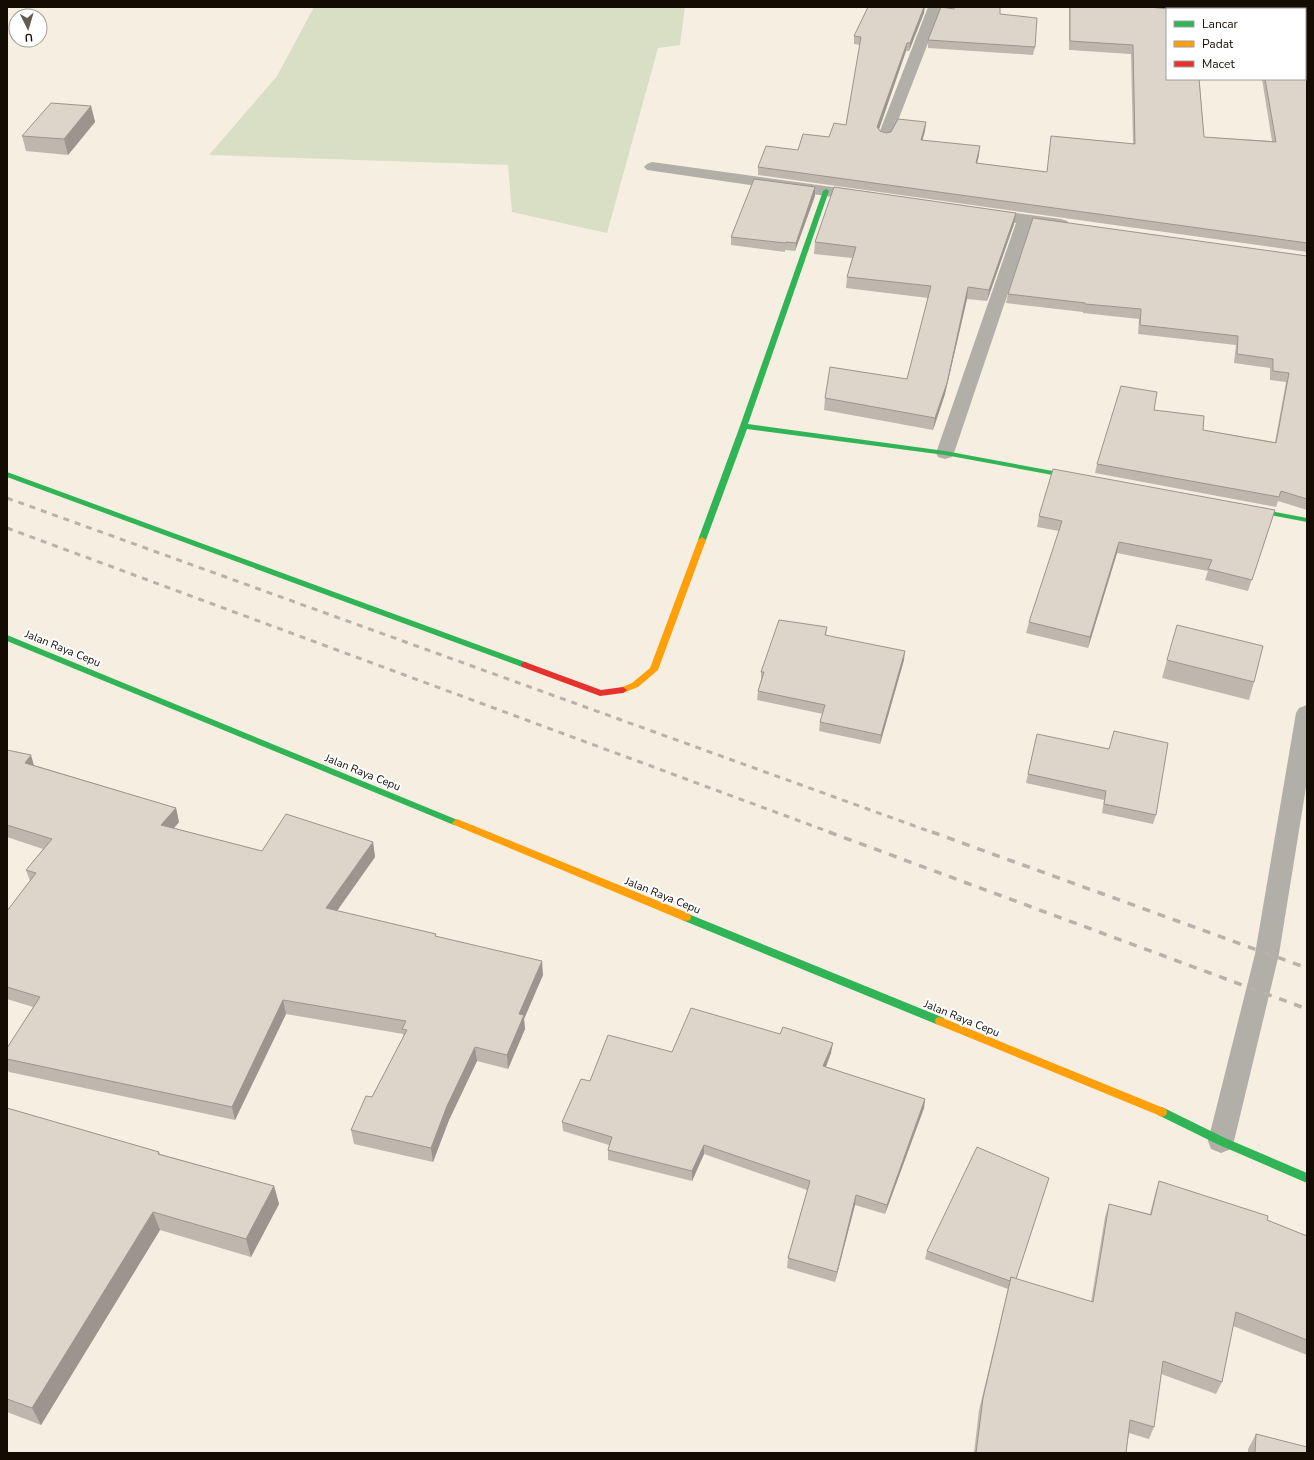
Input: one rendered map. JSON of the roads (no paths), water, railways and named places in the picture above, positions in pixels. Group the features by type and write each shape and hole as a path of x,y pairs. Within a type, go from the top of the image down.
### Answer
{"main road":[{"path":"7,474 600,693 619,692 638,684 654,670 744,426 826,192"},
{"path":"744,426 945,453 1091,480"},
{"path":"1238,507 1307,520"},
{"name":"Jalan Raya Cepu","path":"7,638 1163,1113 1222,1141 1307,1178"}],"street":[{"path":"885,136 935,7"},
{"path":"652,167 864,197"},
{"path":"971,212 1072,226"},
{"path":"945,453 1025,219"},
{"path":"1222,1141 1267,954 1307,713"}],"railway":[{"path":"7,498 934,833"},
{"path":"7,528 832,833"},
{"path":"829,832 1307,1009"},
{"path":"932,832 1307,968"}]}
